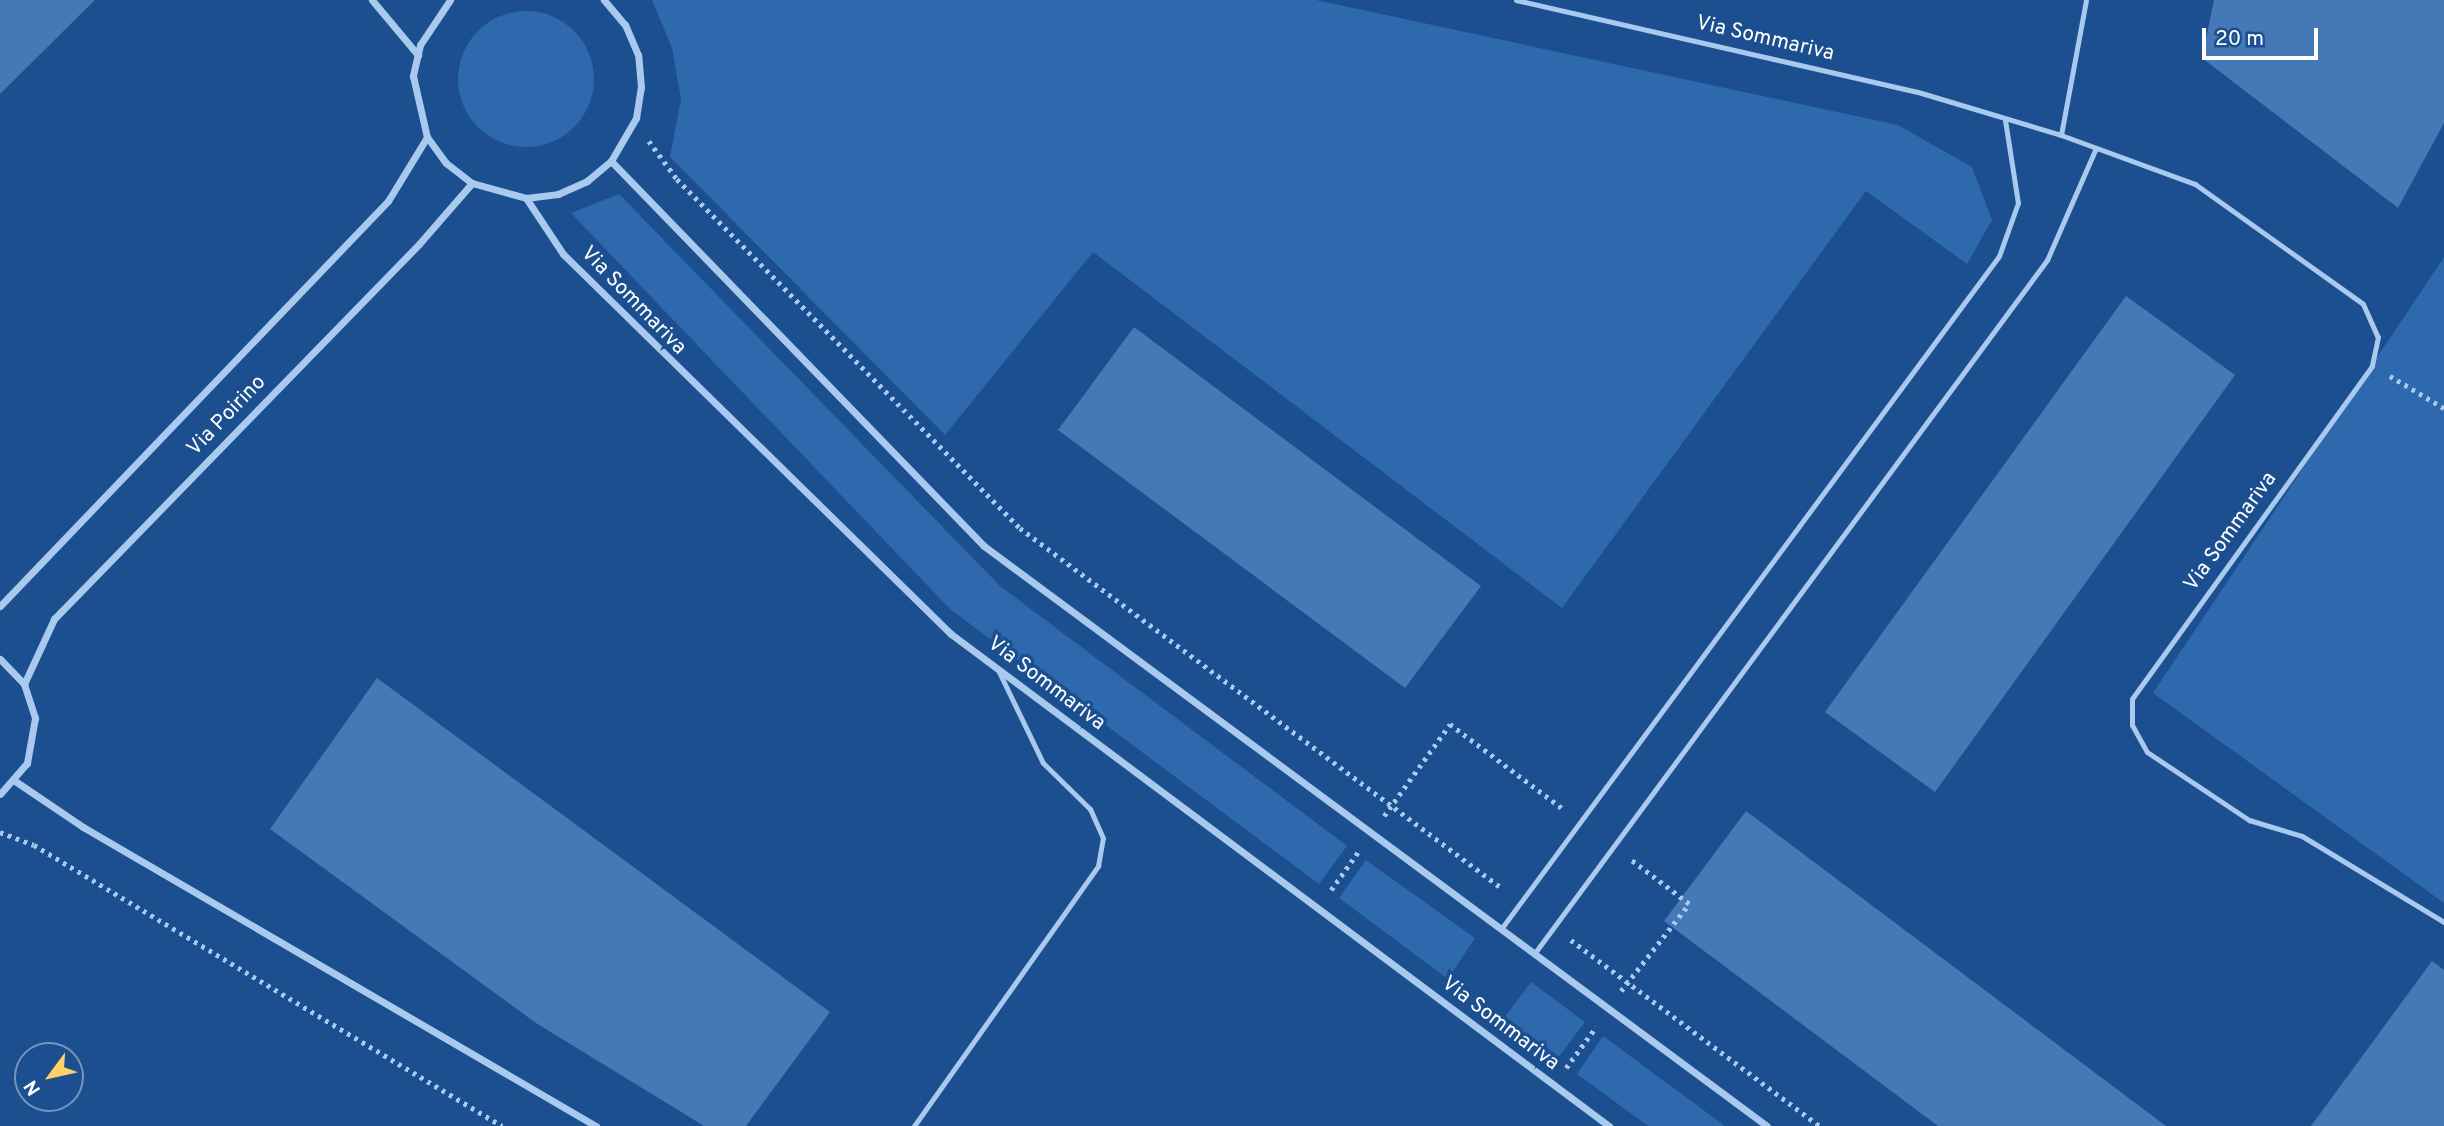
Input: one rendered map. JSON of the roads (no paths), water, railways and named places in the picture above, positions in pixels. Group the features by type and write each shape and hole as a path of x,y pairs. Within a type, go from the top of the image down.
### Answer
{"street":[{"path":"372,0 418,55"},
{"path":"450,0 434,17 418,55 416,108 427,137 446,163 472,183 526,198 558,194 611,161 636,118 641,87 638,55 625,25 604,0"},
{"name":"Via Poirino","path":"0,606 388,201 427,137"},
{"path":"611,161 984,546 1767,1126"},
{"name":"Via Poirino","path":"24,684 54,619 419,244 472,183"},
{"name":"Via Sommariva","path":"526,198 563,254 694,388 951,635 1609,1126"},
{"path":"0,659 24,684 35,718 34,741 15,781 0,794"},
{"path":"15,781 83,827 596,1126"}],"lane":[{"name":"Via Sommariva","path":"1516,0 1919,92 2061,135 2195,184 2363,304 2378,337 2372,366 2132,699 2132,726 2147,752 2249,820 2302,836 2444,922"},
{"path":"2061,135 2086,0"},
{"path":"1501,929 1999,257 2018,203 2005,120"},
{"path":"1535,954 2047,260 2096,148"},
{"path":"914,1126 1098,866 1103,838 1090,809 1043,762 998,670"}]}
